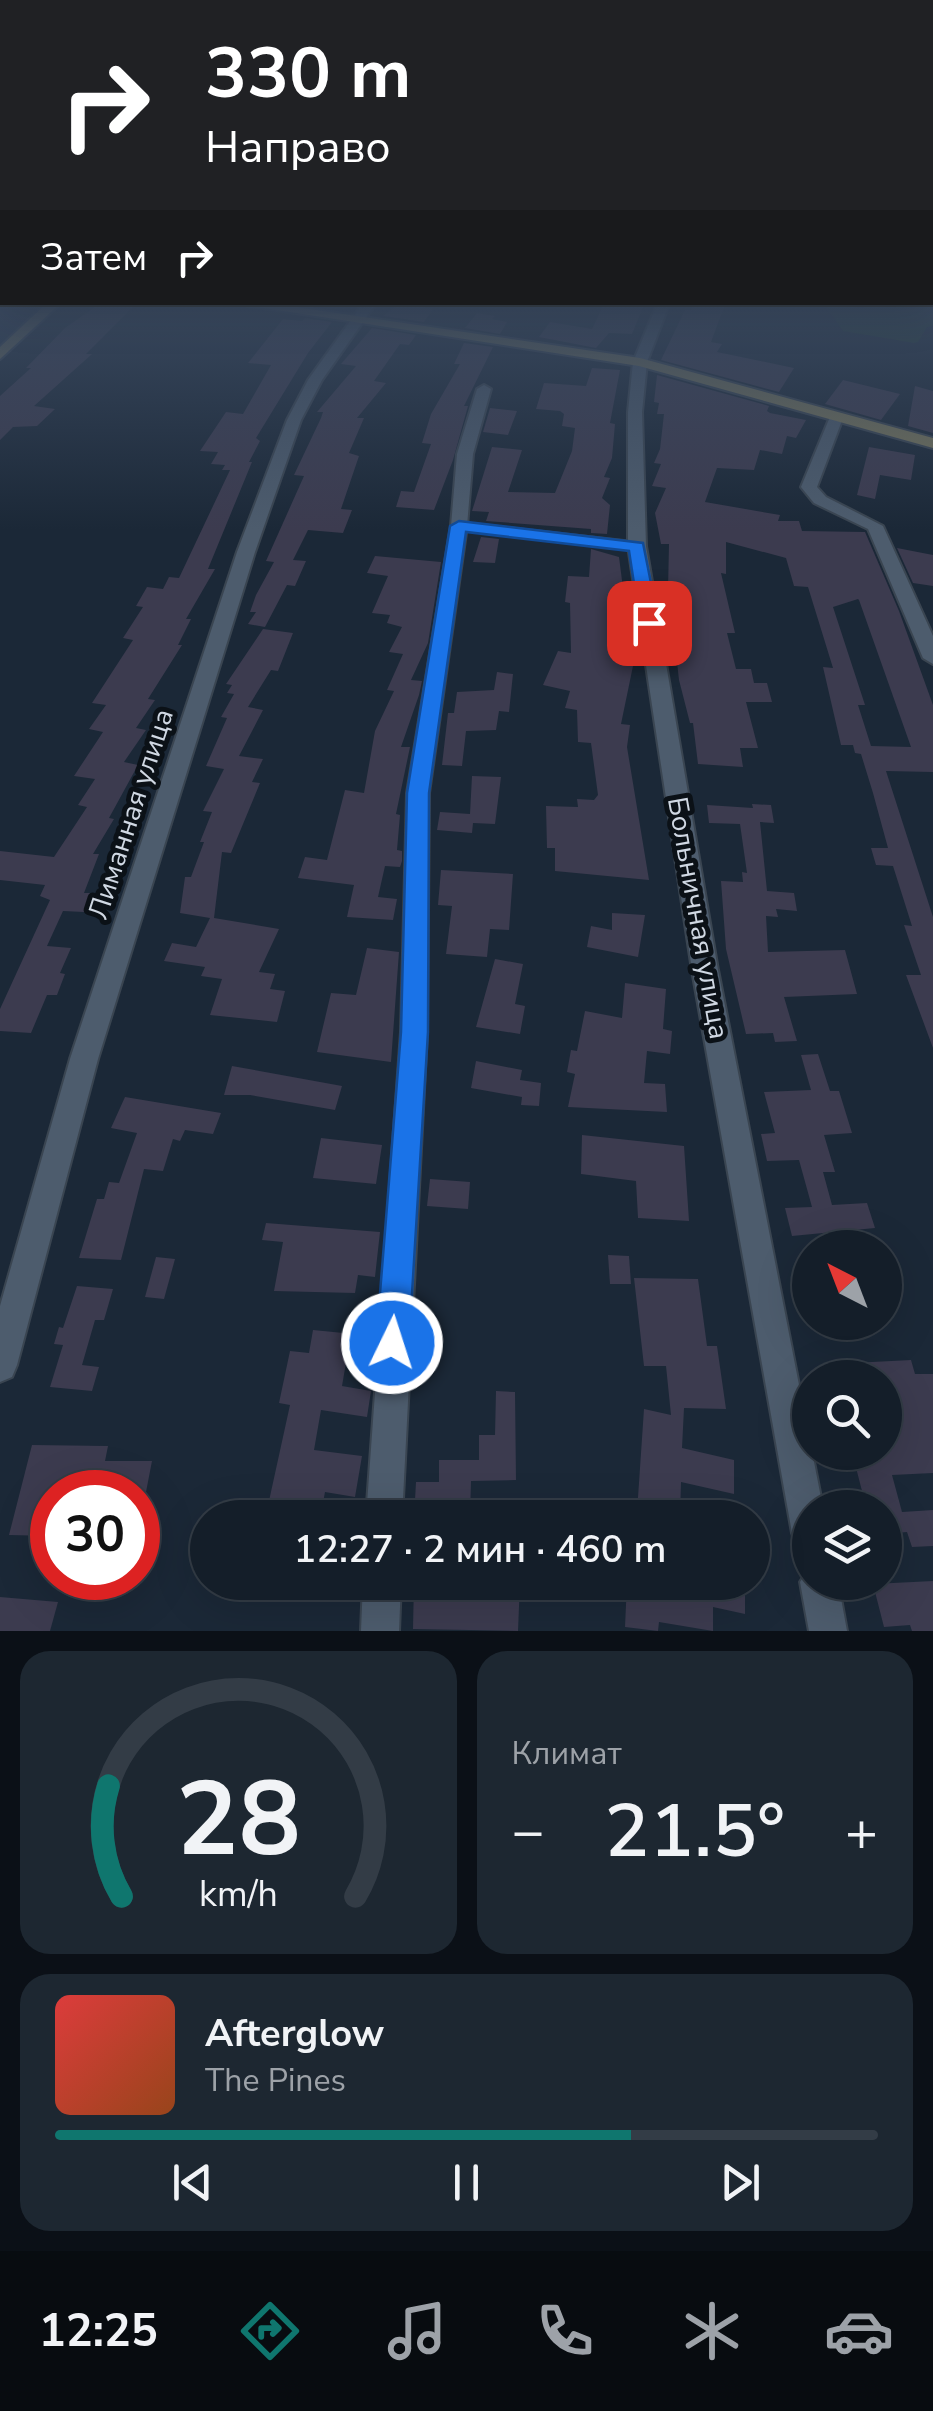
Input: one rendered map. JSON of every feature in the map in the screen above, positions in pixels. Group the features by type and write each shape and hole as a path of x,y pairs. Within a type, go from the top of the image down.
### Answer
{"street":[{"name":"Лиманная улица","path":"0,1366 84,1059 246,552 294,420 316,378"},
{"name":"Больничная улица","path":"638,378 635,412 637,546 705,970 802,1490"},
{"path":"700,378 933,443"},
{"path":"385,1500 414,1032 418,793 459,526 465,454 482,394"},
{"path":"837,415 810,483 811,491 826,504 875,526 933,658"},
{"path":"380,1631 381,1600"},
{"path":"822,1600 828,1631"}],"lane":[{"path":"459,526 637,546"}],"building":[{"path":"20,378 65,378 34,406 55,409 37,426 13,427 0,440 0,396"},
{"path":"264,378 293,378 256,438 260,441 208,569 215,569 186,619 191,619 178,645 182,645 148,699 155,700 136,728 146,730 124,762 138,765 93,854 99,854 84,893 92,893 84,912 63,911 47,946 71,948 60,973 65,974 57,995 47,995 31,1033 0,1031 0,1009 50,900 40,896 45,885 0,880 0,851 54,857 87,807 78,805 95,779 74,776 103,732 89,729 106,705 92,703 133,640 123,638 143,607 136,606 147,587 163,589 169,577 179,578 230,470 222,470 225,465 211,464 218,452 200,451 226,412 243,414"},
{"path":"346,378 376,378 374,381 386,383 357,418 364,418 349,453 359,456 341,509 352,510 343,533 308,530 293,560 306,561 295,586 287,585 265,627 248,624 256,612 250,612 256,595 274,562 266,561 304,476 294,475 323,412 317,412"},
{"path":"452,378 478,378 464,406 468,406 453,460 434,510 396,507 401,491 414,492 431,444 422,443 431,414"},
{"path":"589,378 618,378 610,423 615,424 612,458 604,477 610,478 602,498 610,505 607,534 591,533 591,529 486,521 489,512 472,511 492,447 522,450 508,492 555,493 572,451 575,428 562,426 564,414 560,411 536,409 544,383 586,386"},
{"path":"657,378 668,378 769,406 770,413 806,420 796,438 787,436 782,454 760,450 754,470 717,468 705,502 780,515 778,521 799,521 802,531 865,532 899,611 933,705 933,772 886,771 933,917 933,1048 906,975 921,975 904,925 912,926 893,866 876,865 871,848 888,848 873,793 861,754 855,753 853,745 841,745 823,667 833,668 808,587 794,586 786,558 726,542 726,574 721,573 735,633 727,633 736,669 751,669 754,683 767,683 772,702 746,702 758,748 740,748 743,767 698,764 693,723 679,680 676,653 686,653 676,605 671,605 668,590 669,544 661,544 655,513 666,488 652,486 661,464 654,463 660,449 664,414 657,414 659,403 654,402","holes":["858,599 911,747 871,746 858,705 865,705 833,607"]},
{"path":"728,378 788,378 779,392"},
{"path":"843,380 900,394 881,420 825,404"},
{"path":"915,386 933,391 933,433 908,426"},
{"path":"490,408 517,411 508,435 483,432"},
{"path":"869,447 915,455 911,480 880,475 875,499 857,495"},
{"path":"481,537 499,539 495,563 473,562"},
{"path":"897,548 933,555 933,586 913,583"},
{"path":"591,549 619,557 633,666 621,724 630,725 627,747 649,880 555,871 555,848 547,848 546,806 578,807 577,799 594,800 598,795 591,743 578,742 577,710 565,708 570,691 543,685 558,651 571,653 570,603 565,602 568,576 589,577"},
{"path":"375,556 441,562 428,643 411,680 422,681 419,695 401,747 410,747 396,814 400,815 397,850 402,851 402,861 400,867 385,866 378,897 397,899 393,920 347,917 354,885 298,878 305,857 327,860 345,790 364,793 375,731 394,691 387,690 403,654 389,652 402,627 387,623 390,615 372,613 388,576 367,573"},
{"path":"263,629 293,633 278,671 271,670 248,707 263,710 239,756 263,759 252,782 260,783 231,853 222,852 214,918 279,929 259,972 275,974 270,989 285,991 277,1022 210,1015 222,979 201,976 205,967 164,961 172,943 196,947 210,918 180,913 185,877 191,877 204,842 200,842 212,812 203,811 224,769 206,766 227,718 221,717 234,694 227,693 232,685 226,684"},
{"path":"497,672 513,674 509,712 499,711 496,730 466,731 462,766 442,765 448,713 454,713 457,692 494,690"},
{"path":"472,776 501,777 495,824 473,823 472,833 437,830 440,812 470,814"},
{"path":"752,804 771,805 774,823 760,822 767,891 794,893 797,911 776,909 778,917 766,916 768,952 845,950 857,994 784,997 797,1041 775,1042 773,1033 746,1034 726,949 721,881 743,882 742,872 747,873 740,824 709,823 707,805 753,808"},
{"path":"441,870 513,874 509,930 490,929 487,957 446,954 452,906 438,905"},
{"path":"612,913 645,915 638,957 587,947 591,926 612,930"},
{"path":"367,948 399,952 391,1062 317,1052 331,993 356,995"},
{"path":"495,959 523,964 515,1004 525,1006 520,1034 476,1027"},
{"path":"625,983 666,989 663,1029 672,1031 670,1054 647,1051 644,1083 665,1084 667,1112 568,1107 575,1074 567,1072 571,1050 577,1051 585,1011 622,1018"},
{"path":"818,1054 830,1091 839,1091 852,1133 824,1135 835,1172 823,1172 832,1205 867,1203 875,1228 792,1230 792,1236 785,1208 812,1207 799,1160 767,1161 761,1134 775,1133 764,1092 811,1090 801,1055"},
{"path":"476,1061 522,1070 520,1080 541,1083 539,1106 521,1105 522,1097 471,1088"},
{"path":"232,1066 342,1086 335,1110 250,1095 224,1095"},
{"path":"125,1097 221,1113 213,1134 185,1130 180,1141 173,1139 163,1171 144,1169 121,1260 79,1258 97,1199 104,1199 109,1182 119,1183 137,1133 111,1128"},
{"path":"582,1135 684,1146 689,1221 638,1218 636,1181 581,1174"},
{"path":"321,1138 382,1145 376,1184 313,1178"},
{"path":"430,1179 470,1182 468,1209 427,1206"},
{"path":"266,1223 380,1232 375,1277 358,1275 355,1293 274,1291 283,1242 262,1240"},
{"path":"608,1255 629,1256 631,1284 610,1284"},
{"path":"156,1257 175,1259 164,1299 145,1297"},
{"path":"634,1278 698,1279 707,1346 717,1346 726,1409 684,1408 682,1448 734,1460 734,1494 681,1482 680,1500 638,1500 644,1409 671,1415 666,1366 644,1366"},
{"path":"77,1286 113,1289 104,1320 95,1320 82,1365 99,1367 92,1391 50,1387 63,1345 54,1344"},
{"path":"313,1330 374,1336 370,1360 347,1357 342,1386 371,1391 367,1417 321,1410 314,1450 362,1456 355,1497 325,1492 323,1500 269,1500 290,1405 279,1403 290,1351 309,1353"},
{"path":"902,1360 911,1360 915,1374 933,1374 933,1473 892,1475 896,1490 862,1490 857,1470 902,1470"},
{"path":"496,1391 515,1392 516,1480 471,1481 470,1500 415,1500 416,1482 439,1482 439,1460 479,1460 479,1435 495,1435"},
{"path":"32,1445 108,1446 105,1461 152,1461 150,1470 30,1470 30,1535 9,1535"},
{"path":"933,1510 933,1546 912,1547 907,1532 902,1532 902,1512"},
{"path":"933,1581 933,1631 912,1631 910,1625 884,1627 877,1600 902,1600 902,1583"},
{"path":"0,1597 58,1602 50,1631 0,1631"},
{"path":"414,1600 519,1600 518,1631 413,1629"},
{"path":"626,1600 745,1600 745,1614 713,1607 713,1631 659,1622 658,1631 625,1627"}],"route":[{"path":"392,1343 414,1032 418,793 459,526 637,546 649,623"}]}
